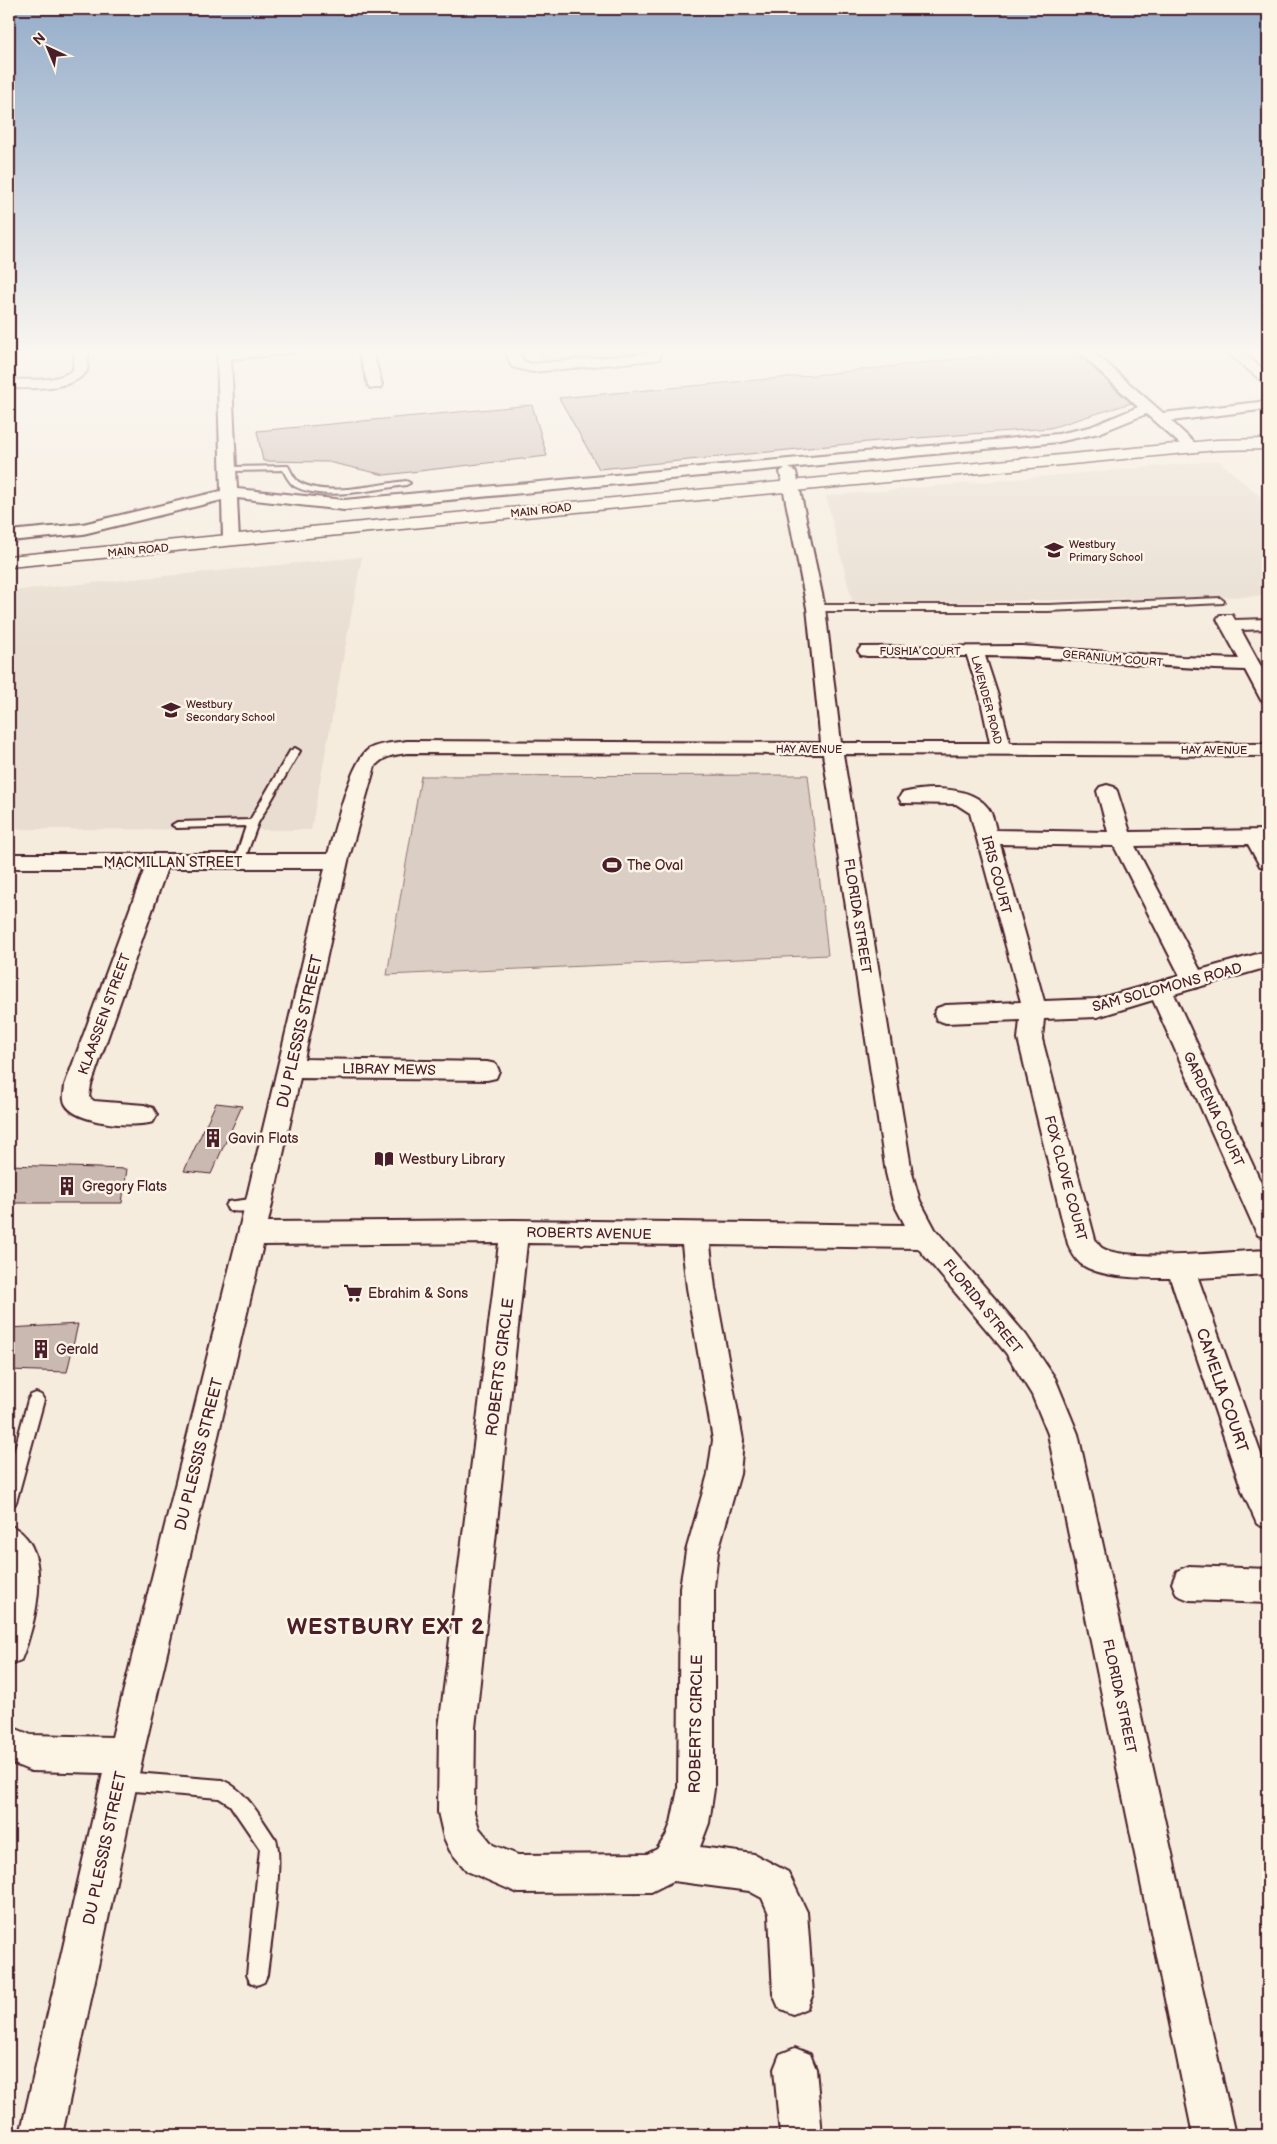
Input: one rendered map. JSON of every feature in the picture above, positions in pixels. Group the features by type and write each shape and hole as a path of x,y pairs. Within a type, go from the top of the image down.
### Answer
{"main road":[{"name":"MAIN ROAD","path":"9,562 231,533 790,479 1055,449"},
{"name":"MAIN ROAD","path":"790,479 1180,449"},
{"name":"MAIN ROAD","path":"9,546 231,533"}],"street":[{"path":"229,449 231,533"},
{"name":"MAIN ROAD","path":"9,536 83,529 231,493 310,503 361,504 941,449"},
{"name":"FLORIDA STREET","path":"790,479 816,608 832,749 899,1173 907,1202 925,1237 1016,1344 1044,1388 1063,1434 1214,2135"},
{"path":"1268,624 1228,622 1268,696"},
{"name":"GERANIUM COURT","path":"974,650 1053,653 1210,665 1251,664"},
{"name":"FUSHIA COURT","path":"866,651 974,650"},
{"name":"LAVENDER ROAD","path":"974,650 989,696 1001,749"},
{"name":"HAY AVENUE","path":"361,774 369,759 375,754 394,747 1268,750"},
{"name":"DU PLESSIS STREET","path":"41,2135 122,1768 252,1234 246,1205 291,1068 338,861 361,774"},
{"path":"1107,792 1121,839 1194,981"},
{"name":"IRIS COURT","path":"909,798 957,798 975,804 980,811 1035,1011"},
{"path":"987,837 1121,839 1261,837 1268,861"},
{"name":"MACMILLAN STREET","path":"9,861 158,863 338,861"},
{"name":"KLAASSEN STREET","path":"144,1115 88,1110 76,1100 78,1085 158,863"},
{"name":"SAM SOLOMONS ROAD","path":"946,1014 1097,1008 1268,960"},
{"name":"GARDENIA COURT","path":"1161,991 1268,1227"},
{"name":"FOX CLOVE COURT","path":"1035,1011 1031,1023 1032,1046 1082,1244 1092,1256 1112,1261 1180,1266 1268,1262"},
{"name":"LIBRAY MEWS","path":"291,1068 487,1071"},
{"name":"ROBERTS AVENUE","path":"252,1234 514,1232 925,1237"},
{"name":"ROBERTS CIRCLE","path":"514,1232 457,1728 456,1812 463,1838 480,1858 518,1874 651,1873 670,1862 680,1848 690,1823 696,1789 697,1587 702,1551 724,1474 728,1440 724,1408 701,1288 695,1234"},
{"name":"CAMELIA COURT","path":"1180,1266 1259,1493 1268,1513"},
{"path":"9,1542 21,1563 22,1585 9,1648"},
{"path":"1189,1583 1268,1586"},
{"path":"9,1744 31,1753 122,1768"},
{"path":"670,1862 754,1873 775,1885 788,1912 793,1994"},
{"path":"795,2069 801,2135"}],"lane":[{"path":"230,469 285,468 294,483 304,488 323,490 351,490 406,483"},
{"path":"351,490 361,504"},
{"path":"816,608 1048,608 1220,601"},
{"path":"239,862 253,823 295,751"},
{"path":"177,824 253,823"},
{"path":"9,1499 36,1400"},
{"path":"122,1768 222,1788 236,1799 268,1847 268,1871 257,1974"}],"shaded area":[{"name":"Westbury Primary School","path":"1219,461 1268,503 1268,596 853,604 826,496"},
{"name":"Westbury Secondary School","path":"362,557 311,830 9,829 9,591"},
{"name":"The Oval","path":"808,775 828,955 387,975 421,776"}],"building":[{"path":"261,449 545,449 547,456 385,475 328,462 263,461"},
{"path":"588,449 798,449 599,469"},
{"name":"Gavin Flats","path":"216,1103 242,1106 211,1174 184,1171"},
{"name":"Gregory Flats","path":"9,1165 127,1169 122,1203 9,1203"},
{"name":"Gerald","path":"78,1324 67,1372 9,1370 9,1328"}],"place":[{"name":"Westbury Primary School","path":"1054,550"},
{"name":"Westbury Secondary School","path":"171,710"},
{"name":"The Oval","path":"612,865"},
{"name":"Gavin Flats","path":"213,1138"},
{"name":"Westbury Library","path":"384,1159"},
{"name":"Gregory Flats","path":"67,1186"},
{"name":"Ebrahim & Sons","path":"353,1293"},
{"name":"Gerald","path":"41,1349"}],"district":[{"name":"WESTBURY EXT 2","path":"386,1626"}]}
